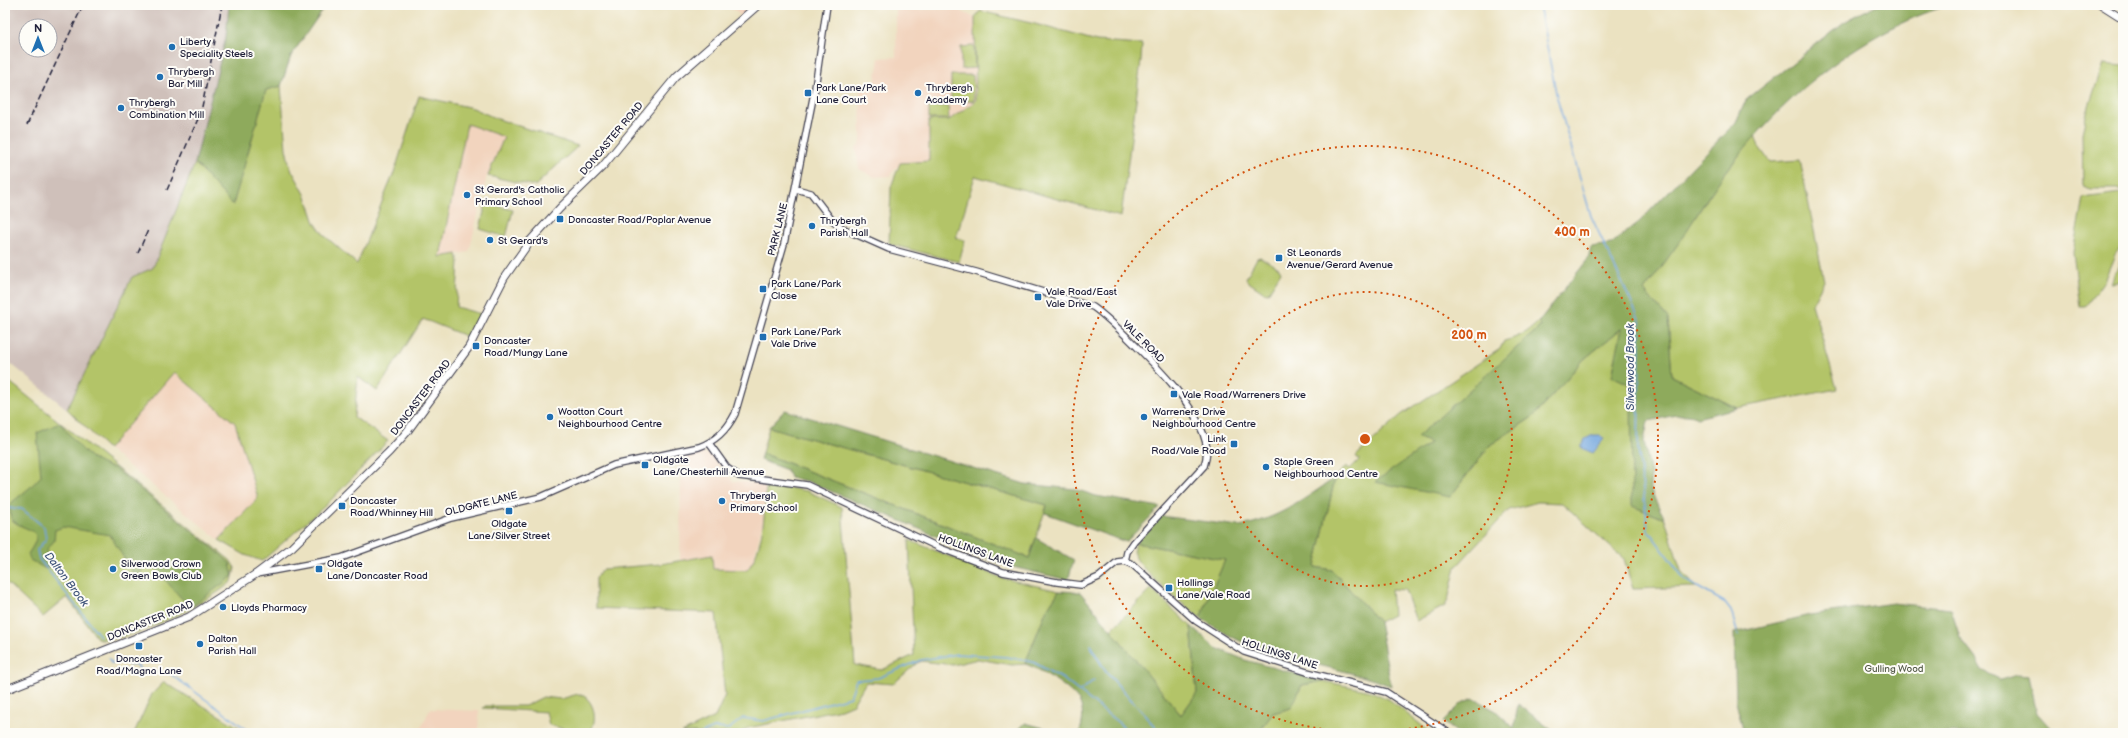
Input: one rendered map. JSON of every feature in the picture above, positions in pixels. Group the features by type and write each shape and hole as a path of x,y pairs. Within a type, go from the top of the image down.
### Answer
{"main road":[{"name":"DONCASTER ROAD","path":"5,690 189,617 256,574 292,547 389,452 444,382 475,335 504,278 519,255 543,226 603,166 676,77 758,5"},
{"path":"2101,5 2123,19"}],"street":[{"name":"PARK LANE","path":"709,443 722,433 735,414 784,244 815,88 827,5"},
{"name":"VALE ROAD","path":"796,189 811,193 831,219 842,228 889,250 976,272 1093,307 1106,317 1168,378 1200,425 1206,441 1206,460 1204,466 1134,542 1127,552 1125,561"},
{"name":"HOLLINGS LANE","path":"709,443 727,468 739,476 807,485 940,548 1003,572 1057,582 1081,584 1099,577 1117,562 1125,561 1132,564 1196,621 1244,652 1354,684 1368,686 1394,696 1449,733"},
{"name":"OLDGATE LANE","path":"256,574 341,558 451,518 541,496 614,465 709,443"}],"shaded area":[{"path":"5,5 229,5 226,37 195,163 153,268 132,277 67,409 5,359"},
{"path":"728,5 755,5 742,17"},
{"name":"Thrybergh Academy","path":"957,9 975,18 976,102 949,120 929,161 900,163 890,176 874,177 859,169 856,148 861,142 860,84 875,83 879,58 896,57 896,10"},
{"name":"St Gerard's Catholic Primary School","path":"467,124 504,137 487,176 469,252 440,257"},
{"path":"173,372 235,423 258,498 219,540 108,449"},
{"name":"Thrybergh Primary School","path":"681,454 710,454 733,481 766,484 764,517 753,562 747,570 713,569 712,555 680,560"},
{"path":"430,709 479,711 478,733 412,733 422,726"}],"green space":[{"path":"229,5 326,5 291,56 281,86 266,90 233,205 195,163 226,37"},
{"path":"1876,5 1950,5 1916,17 1883,33 1851,52 1821,74 1793,98 1766,124 1720,180 1678,244 1644,291 1668,318 1672,376 1737,408 1697,418 1679,415 1648,421 1644,441 1651,475 1650,485 1653,496 1665,519 1632,506 1631,385 1612,376 1622,328 1583,360 1534,416 1490,445 1450,497 1375,482 1430,443 1417,437 1540,327 1539,321 1588,259 1591,247 1611,244 1639,222 1736,122 1746,100 1844,22"},
{"path":"980,11 1097,41 1142,44 1141,61 1121,217 975,176 956,238 965,240 959,262 889,244 891,187 900,163 929,161 929,120 949,120 976,101 975,18"},
{"path":"974,46 975,68 961,69 961,47"},
{"path":"2103,64 2123,66 2123,189 2091,189 2083,186 2082,133 2087,112"},
{"path":"951,75 973,75 974,101 951,101"},
{"path":"281,86 286,149 290,167 305,194 315,223 325,236 357,264 395,170 419,96 473,108 495,118 578,146 535,186 488,176 504,137 467,124 440,257 457,254 459,262 456,307 481,314 468,337 423,319 377,391 358,377 354,417 388,441 326,505 262,561 245,555 219,540 258,498 235,423 174,372 108,449 67,409 132,277 153,268 195,163 233,204 266,90"},
{"path":"929,106 948,106 949,119 929,119"},
{"path":"1755,135 1759,147 1770,162 1800,160 1824,281 1812,304 1837,389 1737,408 1672,376 1668,318 1644,291 1677,245 1719,181"},
{"path":"2120,193 2123,198 2123,244 2116,252 2104,281 2085,307 2080,307 2073,252 2083,198"},
{"path":"486,203 513,210 506,237 480,229"},
{"path":"2123,255 2123,281 2111,283 2122,256"},
{"path":"1260,257 1279,268 1281,272 1268,293 1263,292 1247,281 1246,278 1257,258"},
{"path":"1539,321 1540,327 1418,437 1430,442 1450,497 1490,445 1534,416 1583,360 1622,328 1613,376 1631,385 1633,506 1665,519 1681,571 1696,587 1633,589 1624,559 1562,503 1538,502 1509,510 1456,567 1448,600 1445,606 1416,621 1405,590 1391,589 1393,615 1379,622 1332,570 1315,567 1335,478 1346,466 1350,469 1359,460 1356,456 1401,415 1500,349 1504,341 1523,334"},
{"path":"5,378 230,560 235,568 232,581 207,599 188,610 146,629 126,636 109,639 97,638 67,597 43,617 5,581"},
{"path":"785,410 1025,484 1075,489 1096,496 1160,507 1126,542 1045,513 1047,505 769,427"},
{"path":"60,423 90,457 97,462 114,468 220,554 230,563 233,576 190,608 153,566 146,564 136,578 110,535 63,527 55,530 54,541 47,549 50,564 46,569 30,560 28,554 34,545 36,538 35,534 33,531 17,524 11,519 9,505 41,476 37,433"},
{"path":"769,427 1047,505 1029,558 762,453"},
{"path":"762,453 1029,558 1036,538 1074,560 1068,580 1004,565 807,481 790,478 787,470 760,460"},
{"path":"1335,478 1315,567 1332,570 1379,622 1391,686 1357,675 1272,653 1227,634 1200,618 1225,560 1136,543 1161,516 1239,526 1253,523 1290,508"},
{"path":"766,484 807,491 842,507 855,665 882,670 914,655 909,540 1002,578 1059,591 1046,611 1025,664 1012,665 978,659 953,665 922,661 917,663 893,684 866,682 853,704 841,709 748,728 739,733 682,733 715,717 725,695 716,613 596,608 596,578 603,569 661,564 712,555 713,569 747,570 753,562 760,541 764,517"},
{"path":"1136,543 1225,560 1200,618 1162,587 1143,568 1136,559 1133,551"},
{"path":"1151,589 1191,626 1197,693 1181,715 1111,630"},
{"path":"1059,591 1080,592 1181,715 1197,693 1191,626 1216,648 1245,660 1323,681 1302,685 1291,708 1273,713 1258,733 1079,733 1082,715 1080,703 1076,697 1055,680 1039,670 1025,664 1046,611"},
{"name":"Gulling Wood","path":"1893,603 1951,609 1960,638 1976,659 1982,670 2001,680 2018,675 2029,676 2037,713 2055,733 1744,733 1736,702 1734,633 1810,615"},
{"path":"1323,681 1371,691 1390,700 1431,733 1258,733 1273,713 1291,708 1302,685"},
{"path":"164,682 247,733 134,733 152,694"},
{"path":"578,694 584,696 588,700 594,710 594,723 592,729 588,733 578,733 549,725 546,712 483,708 485,706 525,706 543,697 561,699"},
{"path":"1473,698 1496,711 1514,728 1518,704 1553,731 1551,733 1458,733 1443,722 1462,703"},
{"path":"1025,723 1063,733 1015,733"}],"water":[{"path":"1593,435 1600,435 1604,439 1593,453 1581,448 1585,439"}],"waterway":[{"name":"Silverwood Brook","path":"1539,5 1557,98 1591,216 1640,321 1638,447 1648,530 1685,580 1724,602 1731,611 1738,635"},
{"name":"Dalton Brook","path":"5,508 22,509 44,527 46,539 37,550 39,559 100,636"},
{"path":"1090,645 1106,672 1147,717 1159,733"},
{"path":"702,733 714,728 729,729 743,718 763,721 850,697 856,680 878,678 921,660 957,654 1007,657 1033,662 1063,679 1119,723 1129,733"},
{"name":"Dalton Brook","path":"109,659 111,663 124,660 128,665 137,665 141,671 169,673 252,733"},
{"path":"1080,691 1094,680"}],"railway":[{"path":"27,125 83,5"},
{"path":"167,190 201,112 222,5"},
{"path":"5,172 8,166"},
{"path":"138,253 148,230"}],"place":[{"name":"Liberty Speciality Steels","path":"172,47"},
{"name":"Thrybergh Bar Mill","path":"160,77"},
{"name":"Park Lane/Park Lane Court","path":"808,93"},
{"name":"Thrybergh Academy","path":"918,93"},
{"name":"Thrybergh Combination Mill","path":"121,108"},
{"name":"St Gerard's Catholic Primary School","path":"467,195"},
{"name":"Doncaster Road/Poplar Avenue","path":"560,219"},
{"name":"Thrybergh Parish Hall","path":"812,226"},
{"name":"St Gerard's","path":"490,240"},
{"name":"St Leonards Avenue/Gerard Avenue","path":"1279,258"},
{"name":"Park Lane/Park Close","path":"763,289"},
{"name":"Vale Road/East Vale Drive","path":"1038,297"},
{"name":"Park Lane/Park Vale Drive","path":"763,337"},
{"name":"Doncaster Road/Mungy Lane","path":"476,346"},
{"name":"Vale Road/Warreners Drive","path":"1174,394"},
{"name":"Wootton Court Neighbourhood Centre","path":"550,417"},
{"name":"Warreners Drive Neighbourhood Centre","path":"1144,417"},
{"name":"Link Road/Vale Road","path":"1234,444"},
{"name":"Oldgate Lane/Chesterhill Avenue","path":"645,465"},
{"name":"Staple Green Neighbourhood Centre","path":"1266,467"},
{"name":"Thrybergh Primary School","path":"722,501"},
{"name":"Doncaster Road/Whinney Hill","path":"342,506"},
{"name":"Oldgate Lane/Silver Street","path":"509,511"},
{"name":"Silverwood Crown Green Bowls Club","path":"113,569"},
{"name":"Oldgate Lane/Doncaster Road","path":"319,569"},
{"name":"Hollings Lane/Vale Road","path":"1169,588"},
{"name":"Lloyds Pharmacy","path":"223,607"},
{"name":"Dalton Parish Hall","path":"200,644"},
{"name":"Doncaster Road/Magna Lane","path":"139,646"}]}
